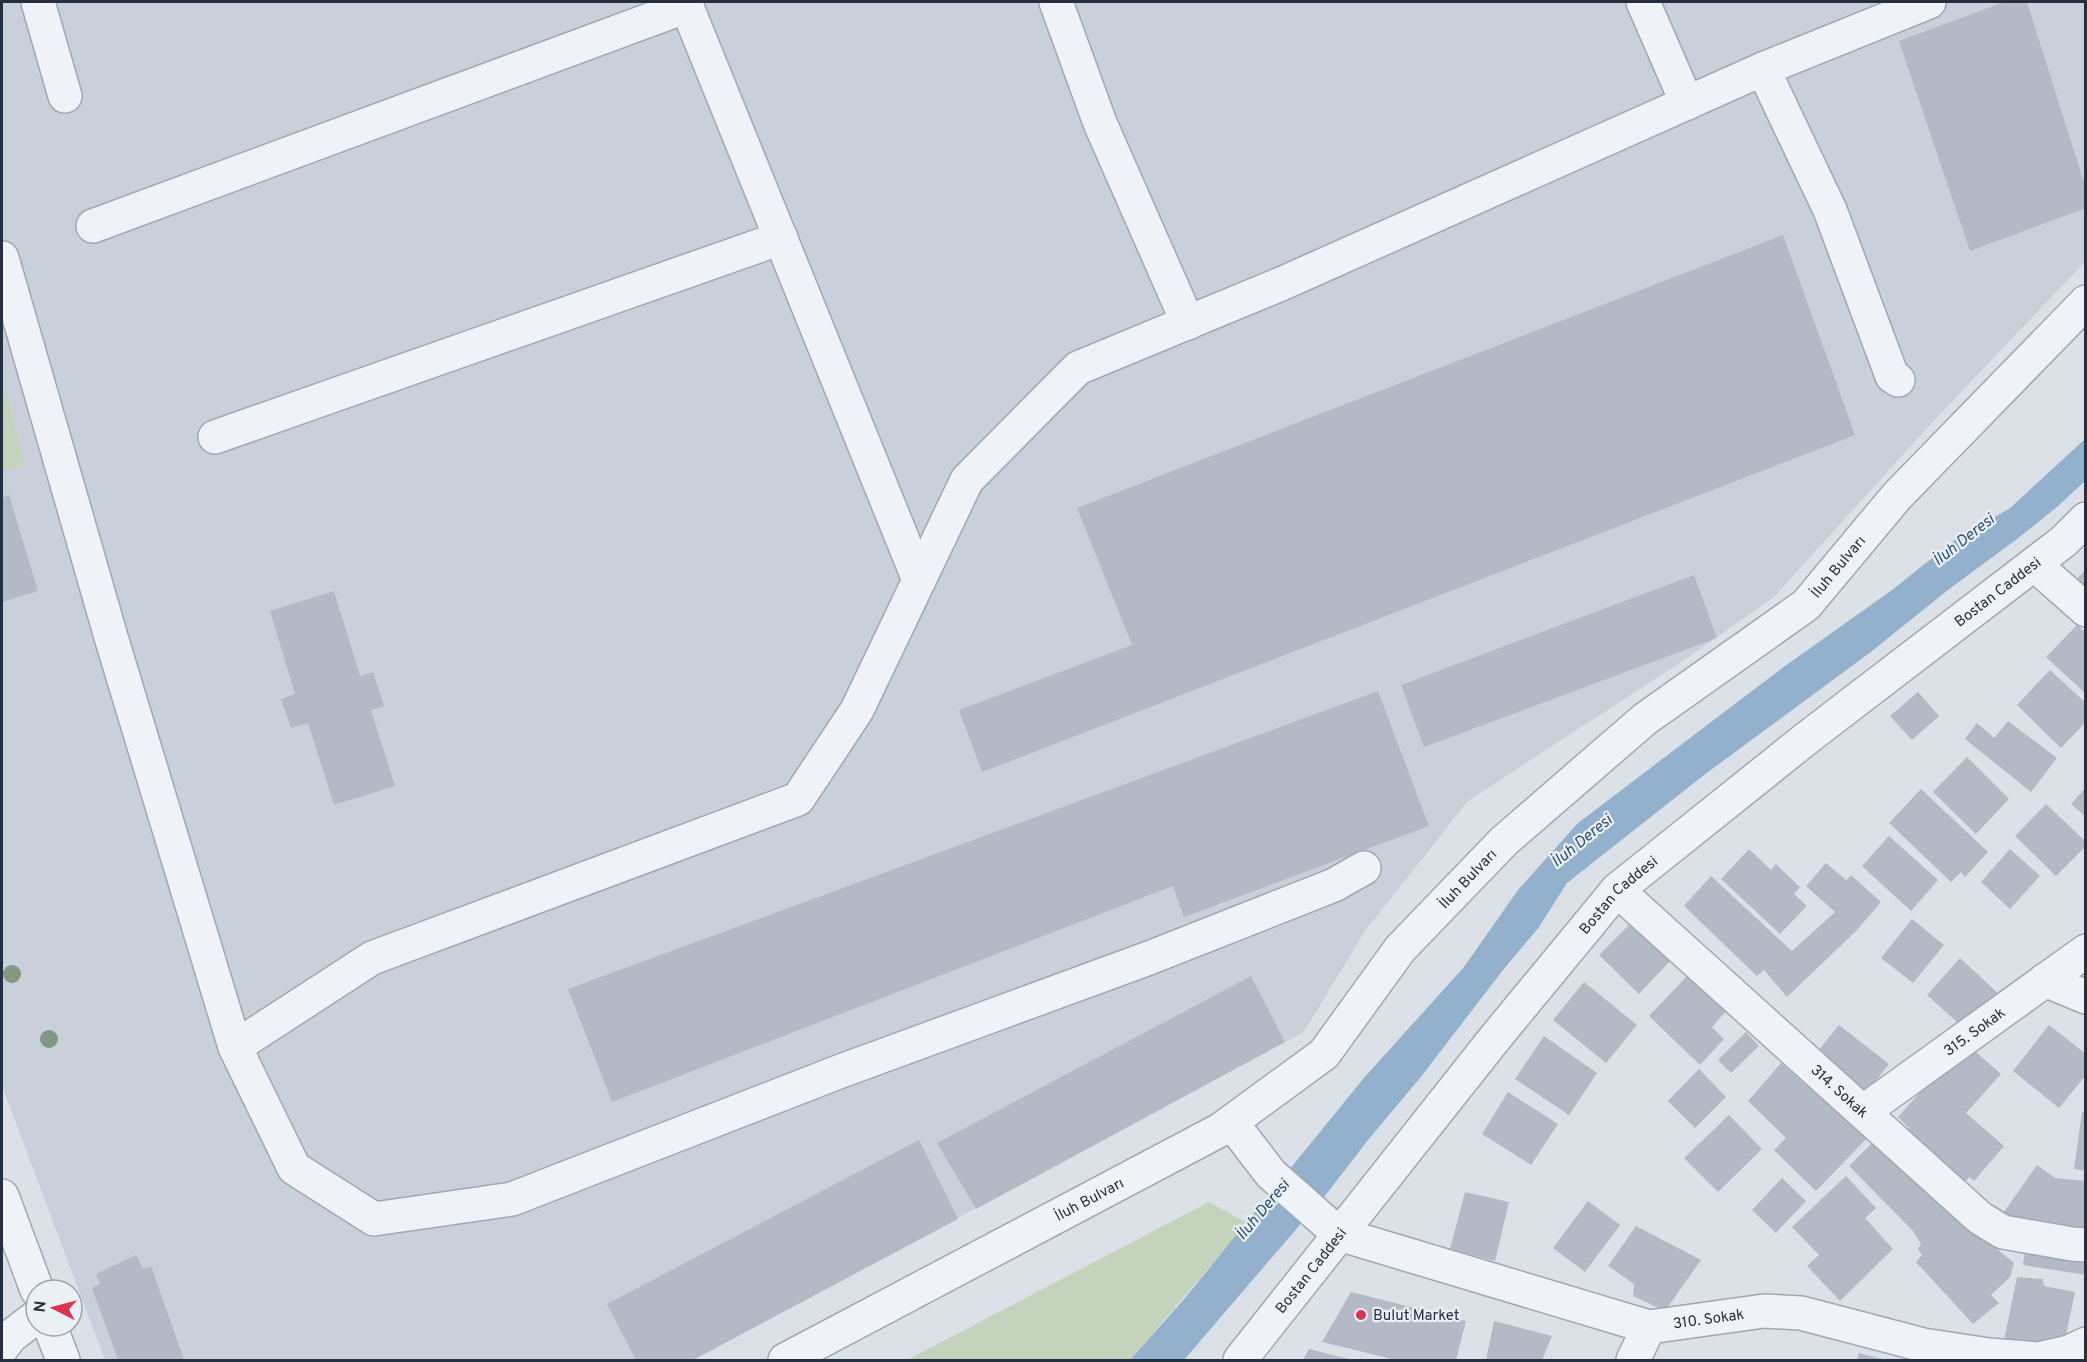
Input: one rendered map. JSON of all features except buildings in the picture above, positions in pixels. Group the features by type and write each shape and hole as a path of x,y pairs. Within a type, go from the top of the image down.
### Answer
{"street":[{"path":"38,2 65,96"},
{"path":"1056,2 1100,123 1188,323"},
{"path":"1643,2 1687,103"},
{"path":"236,1047 372,958 798,799 857,710 967,480 1078,368 1281,284 1763,69 1929,2"},
{"path":"93,226 686,4 919,580"},
{"path":"1763,69 1830,210 1892,376 1898,380"},
{"path":"215,437 781,238"},
{"path":"2,258 111,638 236,1047 294,1168 374,1219 512,1199 841,1071 1149,958 1334,885 1364,868"},
{"name":"İluh Bulvarı","path":"785,1360 1220,1130 1324,1054 1400,949 1504,841 1645,719 1806,605 1897,496 2085,302"},
{"name":"Bostan Caddesi","path":"1240,1360 1328,1224 1495,1038 1617,890 1808,738 2064,541 2085,519"},
{"path":"2034,564 2085,610"},
{"name":"314. Sokak","path":"1617,890 1980,1218 2003,1232 2085,1245"},
{"name":"315. Sokak","path":"1864,1111 2085,951"},
{"path":"2045,980 2085,997"},
{"path":"1231,1122 1276,1178 1328,1224"},
{"path":"2,1196 33,1278"},
{"name":"310. Sokak","path":"1328,1224 1649,1327 1764,1311 1801,1313 1914,1343 1939,1354 1958,1352 2038,1359 2069,1352 2085,1344"},
{"path":"2,1348 10,1337 24,1326"},
{"path":"1633,1360 1649,1327"},
{"path":"55,1338 63,1360"}],"shaded area":[{"path":"2,2 2085,2 2085,262 1940,414 1773,598 1684,660 1468,801 1365,931 1304,1032 693,1360 105,1360 84,1304 84,1278 74,1278 2,1086"}],"green space":[{"path":"2,378 25,465 2,472"},
{"path":"1209,1202 1247,1223 1130,1360 907,1360"}],"water":[{"name":"İluh Deresi","path":"2085,439 2085,481 2057,507 1872,651 1704,775 1567,883 1539,927 1420,1078 1328,1192 1184,1360 1130,1360 1185,1298 1363,1079 1464,967 1518,890 1578,823 1785,666 1892,590 1960,536 2009,509"}],"place":[{"name":"Bulut Market","path":"1361,1315"}]}
